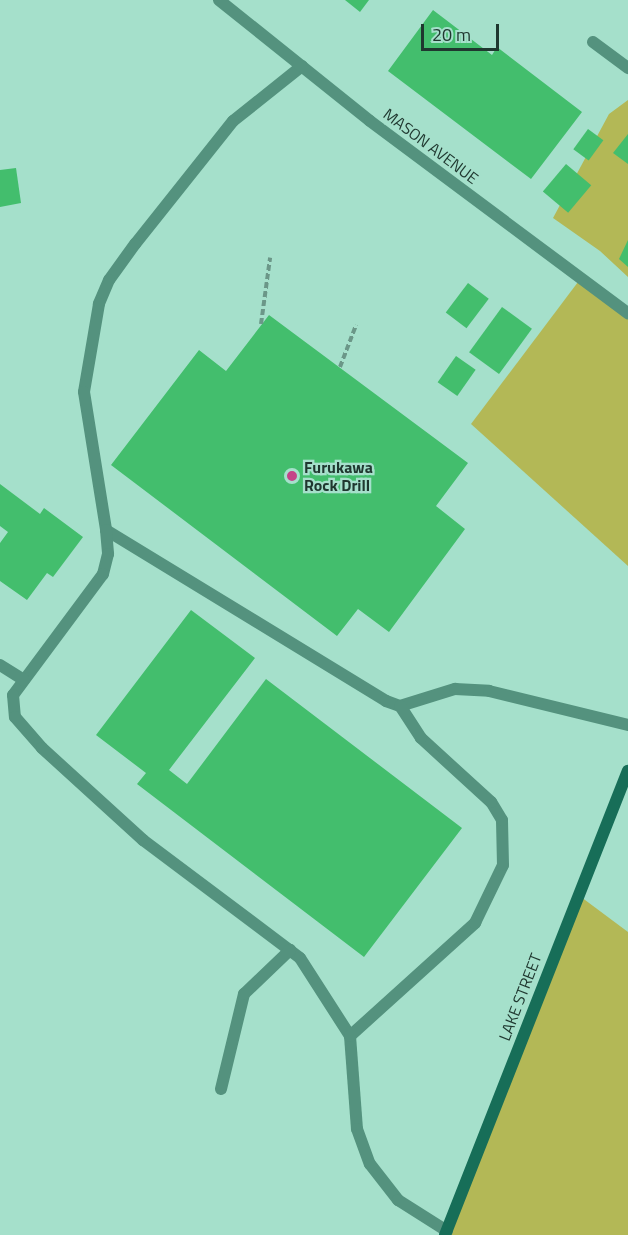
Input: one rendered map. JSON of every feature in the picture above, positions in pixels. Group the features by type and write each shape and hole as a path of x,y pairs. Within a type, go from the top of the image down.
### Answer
{"street":[{"name":"MASON AVENUE","path":"219,0 302,66 628,313"},
{"path":"593,42 628,68"},
{"path":"302,66 239,114 109,280 99,304 84,392 108,554 103,574 13,695 15,717 23,730 143,840 290,950 310,970 350,1036 357,1128 370,1164 398,1200 446,1233"},
{"path":"106,530 400,706 421,738 491,802 502,820 502,865 475,923 350,1036"},
{"path":"0,665 24,680"},
{"path":"400,706 454,689 489,691 628,725"},
{"name":"LAKE STREET","path":"446,1233 628,771"},
{"path":"220,1089 244,994 290,950"}],"path":[{"path":"261,324 270,258"},
{"path":"340,367 356,325"}],"green space":[{"path":"628,100 628,277 600,251 553,218 609,114"},
{"path":"581,278 628,313 628,566 471,424"},
{"path":"577,894 628,932 628,1235 444,1235"}],"building":[{"path":"345,0 369,0 360,12"},
{"path":"433,10 492,55 497,47 582,112 531,179 388,71"},
{"path":"588,129 603,140 589,160 573,149"},
{"path":"628,134 628,164 613,153"},
{"path":"566,164 591,185 568,213 543,192"},
{"path":"16,168 21,203 0,207 0,170"},
{"path":"628,240 628,267 619,259"},
{"path":"468,283 489,299 466,328 446,313"},
{"path":"502,307 532,329 499,374 469,352"},
{"name":"Furukawa Rock Drill","path":"269,315 468,463 436,506 465,529 389,632 358,609 337,636 111,465 199,350 226,371"},
{"path":"456,356 476,370 457,396 438,382"},
{"path":"0,484 40,514 44,508 83,537 53,577 47,573 27,600 0,581 0,543 8,532 0,526"},
{"path":"191,610 255,658 169,770 187,784 266,679 462,828 364,957 137,784 146,773 96,735"}],"place":[{"name":"Furukawa Rock Drill","path":"292,476"}]}
